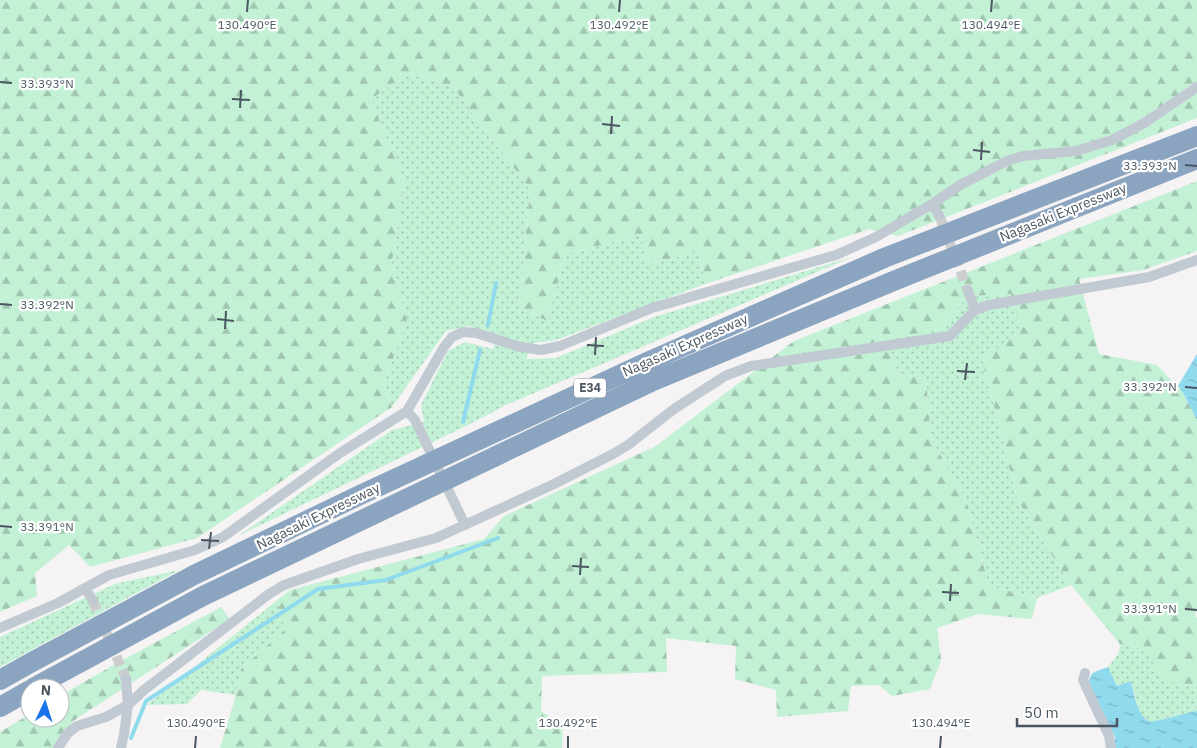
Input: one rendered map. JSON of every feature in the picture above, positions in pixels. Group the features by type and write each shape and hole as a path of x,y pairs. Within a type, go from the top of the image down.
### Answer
{"highway":[{"name":"Nagasaki Expressway","path":"0,680 194,576 645,363 884,258 1197,136"},
{"name":"Nagasaki Expressway","path":"52,678 203,596 652,381 1197,159"},
{"name":"Nagasaki Expressway","path":"0,707 20,696"}],"street":[{"path":"0,628 58,604 109,575 195,550 223,537 340,453 407,411 444,347 452,337 463,332 476,333 520,347 541,350 560,346 652,308 836,255 876,237 960,185 1007,160 1023,156 1076,151 1112,140 1146,122 1197,87"},
{"path":"932,204 939,215"},
{"path":"58,748 68,732 77,726 106,717 128,706 144,690 268,594 284,585 358,558 436,538 463,521 552,485 628,445 674,409 725,376 751,366 950,336 975,310 989,305 1149,277 1197,260"},
{"path":"968,291 975,310"},
{"path":"407,411 415,420 463,521"},
{"path":"85,588 93,601"},
{"path":"1085,674 1083,680 1109,736 1111,748"},
{"path":"121,748 128,706 126,679"}],"green space":[{"path":"0,0 1197,0 1197,118 898,236 869,229 705,284 699,252 648,264 641,235 566,254 547,321 519,307 530,189 453,87 409,73 371,99 404,181 392,262 407,321 384,383 392,407 197,538 90,567 69,545 35,573 37,596 0,612"},
{"path":"409,73 453,87 530,189 519,307 547,321 566,254 641,235 648,264 699,252 705,284 556,340 533,343 526,359 556,358 654,317 852,257 506,405 238,536 392,430 424,422 421,405 448,351 465,342 493,349 497,335 469,326 446,331 392,407 384,383 407,321 392,262 404,181 371,99"},
{"path":"1197,181 1197,251 1143,270 1079,279 1099,354 1157,365 1183,393 1197,420 1197,608 1195,617 1197,618 1197,683 1180,687 1159,676 1147,650 1120,644 1071,585 1018,501 982,359 1021,332 1011,294 968,296 939,329 889,340 895,373 926,379 931,439 966,499 989,586 1037,598 1032,619 978,614 937,628 941,660 930,689 892,696 879,685 851,686 848,711 777,717 776,690 735,679 736,646 666,638 667,672 542,676 541,711 563,725 562,748 220,748 236,695 241,669 286,629 277,610 290,590 484,539 504,516 656,446 794,341"},
{"path":"1012,294 1021,332 982,359 1018,501 1071,585 1037,598 989,586 966,499 931,439 926,379 895,373 889,340 939,329 968,296"},
{"path":"179,570 0,667 0,637 115,584"},
{"path":"290,590 278,610 287,629 241,669 236,695 201,690 187,704 147,705"},
{"path":"221,607 230,619 73,721 70,726 70,690"},
{"path":"1120,644 1147,650 1180,687 1197,683 1197,711 1153,721 1145,719 1137,703 1131,681 1117,686 1108,667 1119,653"},
{"path":"20,720 20,728 69,728 57,748 0,748 0,732"}],"water":[{"path":"1197,354 1197,420 1178,386"},
{"path":"1108,667 1117,686 1131,681 1139,709 1145,719 1149,721 1197,711 1197,748 1115,748 1115,737 1089,683 1092,674"}],"waterway":[{"path":"488,325 496,283"},
{"path":"463,422 480,350"},
{"path":"131,738 146,701 318,589 386,580 498,538"}],"tunnel":[{"path":"939,215 968,291"},
{"path":"93,601 126,679"}]}
